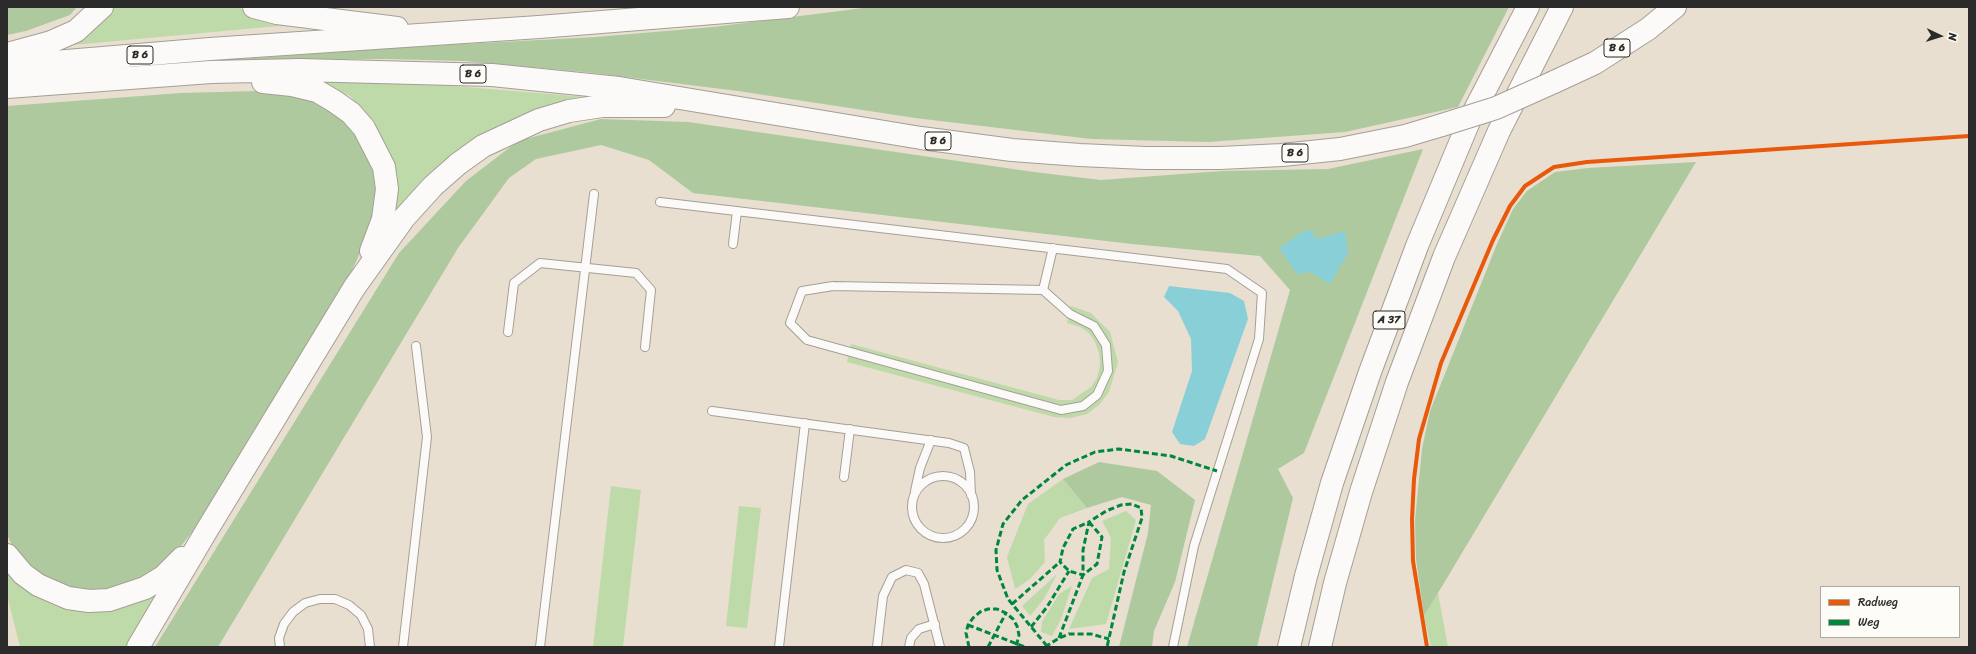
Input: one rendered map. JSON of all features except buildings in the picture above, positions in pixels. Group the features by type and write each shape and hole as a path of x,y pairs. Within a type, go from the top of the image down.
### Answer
{"highway":[{"path":"7,54 51,42 76,31 102,7"},
{"path":"254,7 277,13 439,34"},
{"name":"B 6","path":"7,66 210,49 439,34 788,7"},
{"name":"A 37","path":"1289,647 1306,576 1332,483 1370,372 1417,246 1470,120 1528,7"},
{"name":"A 37","path":"1320,647 1335,583 1361,492 1398,382 1441,264 1499,131 1562,7"},
{"name":"B 6","path":"7,88 211,72 300,70 492,75 619,88 921,138 1012,150 1145,158 1220,158 1282,155 1340,149 1405,136 1496,108 1595,63 1648,29 1675,7"},
{"path":"211,72 266,83 292,85 317,92 334,100 351,113 364,128 384,167 387,189 383,220 354,288"},
{"path":"138,647 354,288 404,218 433,186 458,164 483,146 510,132 539,120 569,111 602,106 734,108"},
{"path":"7,555 28,578 54,594 89,601 108,600 145,588 163,577 207,530"}],"lane":[{"path":"540,647 594,194"},
{"path":"660,202 1227,269 1262,293 1259,339 1194,546 1172,647"},
{"path":"733,244 737,211"},
{"path":"1043,290 1053,248"},
{"path":"508,332 514,283 540,262 636,273 651,290 645,347"},
{"path":"833,286 1043,290 1070,314 1094,326 1106,345 1108,371 1096,395 1083,406 1061,410 841,350 808,340 790,323 802,291 833,286"},
{"path":"403,647 427,437 416,346"},
{"path":"712,411 930,440 949,443 964,448 970,472 973,510 969,524 962,532 943,538 929,535 917,525 913,516 912,506 920,468 930,440"},
{"path":"779,647 805,423"},
{"path":"844,477 850,429"},
{"path":"914,496 919,487 927,480 947,476 966,486 971,495"},
{"path":"877,647 883,596 892,577 906,570 918,573 924,584 940,647"},
{"path":"274,647 279,643 284,624 293,612 305,603 320,599 335,599 349,605 361,615 368,628 370,647"},
{"path":"909,647 911,638 918,630 935,624"}],"green space":[{"path":"7,7 77,7 70,15 26,31 7,35"},
{"path":"111,7 234,7 300,24 62,46"},
{"path":"871,7 1509,7 1458,107 1345,132 1208,142 1091,139 915,118 738,91 585,72 464,61 386,59 228,60 387,48 596,37 713,27"},
{"path":"318,82 429,84 598,98 459,150 422,180 392,219 374,123 350,96"},
{"path":"257,91 296,93 349,119 367,147 377,189 371,228 351,273 243,448 202,519 178,550 152,575 122,589 85,591 59,585 29,568 13,547 7,535 7,106 181,93"},
{"path":"601,119 688,122 1034,172 1101,180 1222,171 1328,169 1423,149 1304,453 1278,469 1293,498 1257,647 1187,647 1290,290 1260,256 1132,244 693,193 649,160 601,145 536,159 509,178 458,248 218,647 155,647 399,253 466,181 518,141"},
{"path":"1696,162 1424,616 1416,559 1415,520 1422,449 1430,411 1497,244 1513,209 1527,191 1555,172 1588,168"},
{"path":"1071,306 1091,313 1110,332 1118,362 1109,392 1100,404 1087,414 1071,418 1054,417 847,362 851,344 1059,400 1072,400 1091,387 1097,378 1100,364 1099,353 1095,342 1089,333 1080,327 1067,323"},
{"path":"1099,462 1157,471 1195,500 1175,582 1154,631 1152,647 1119,647 1148,533 1151,505 1122,497 1087,508 1063,479"},
{"path":"1063,479 1087,508 1060,518 1044,540 1045,562 1030,579 1015,589 1007,557 1028,504"},
{"path":"611,486 641,490 623,647 593,647"},
{"path":"739,506 761,508 747,628 726,626"},
{"path":"1126,511 1136,520 1106,624 1069,629 1092,578 1109,569 1111,538 1102,521"},
{"path":"7,564 163,577 138,647 20,647 7,595"},
{"path":"1057,574 1044,599 1030,616 1022,606"},
{"path":"1072,586 1061,619 1052,636 1041,632 1042,622 1059,594"},
{"path":"1438,593 1448,647 1431,647 1424,616"}],"water":[{"path":"1306,230 1315,232 1312,237 1321,238 1345,231 1348,253 1330,284 1310,272 1297,274 1279,248"},
{"path":"1169,286 1230,293 1244,301 1248,319 1205,439 1194,446 1180,444 1172,432 1192,371 1191,339 1178,311 1164,297"}],"marked path":[{"path":"1047,646 1008,599 997,570 996,550 1003,524 1022,500 1066,465 1095,452 1119,449 1171,456 1217,471"},
{"path":"1059,638 1083,575 1083,550 1089,522 1106,511 1121,505 1132,504 1141,508 1142,518 1124,572 1107,647"},
{"path":"1089,522 1102,537 1097,564 1083,575 1069,571 1060,562 1063,548 1073,529 1089,522"},
{"path":"1012,604 1060,562"},
{"path":"1031,627 1047,607 1069,571"},
{"path":"969,647 966,633 968,625 980,612 988,609 997,609 1006,613 1013,619 1017,626 1019,635 1016,647"},
{"path":"988,647 1006,613"},
{"path":"968,625 1025,647"},
{"path":"1045,647 1059,638 1069,634 1091,634 1109,639"}],"cycle path":[{"path":"1427,647 1413,561 1412,519 1414,479 1419,439 1441,363 1493,240 1510,206 1525,186 1554,167 1587,162 1969,136"}]}
